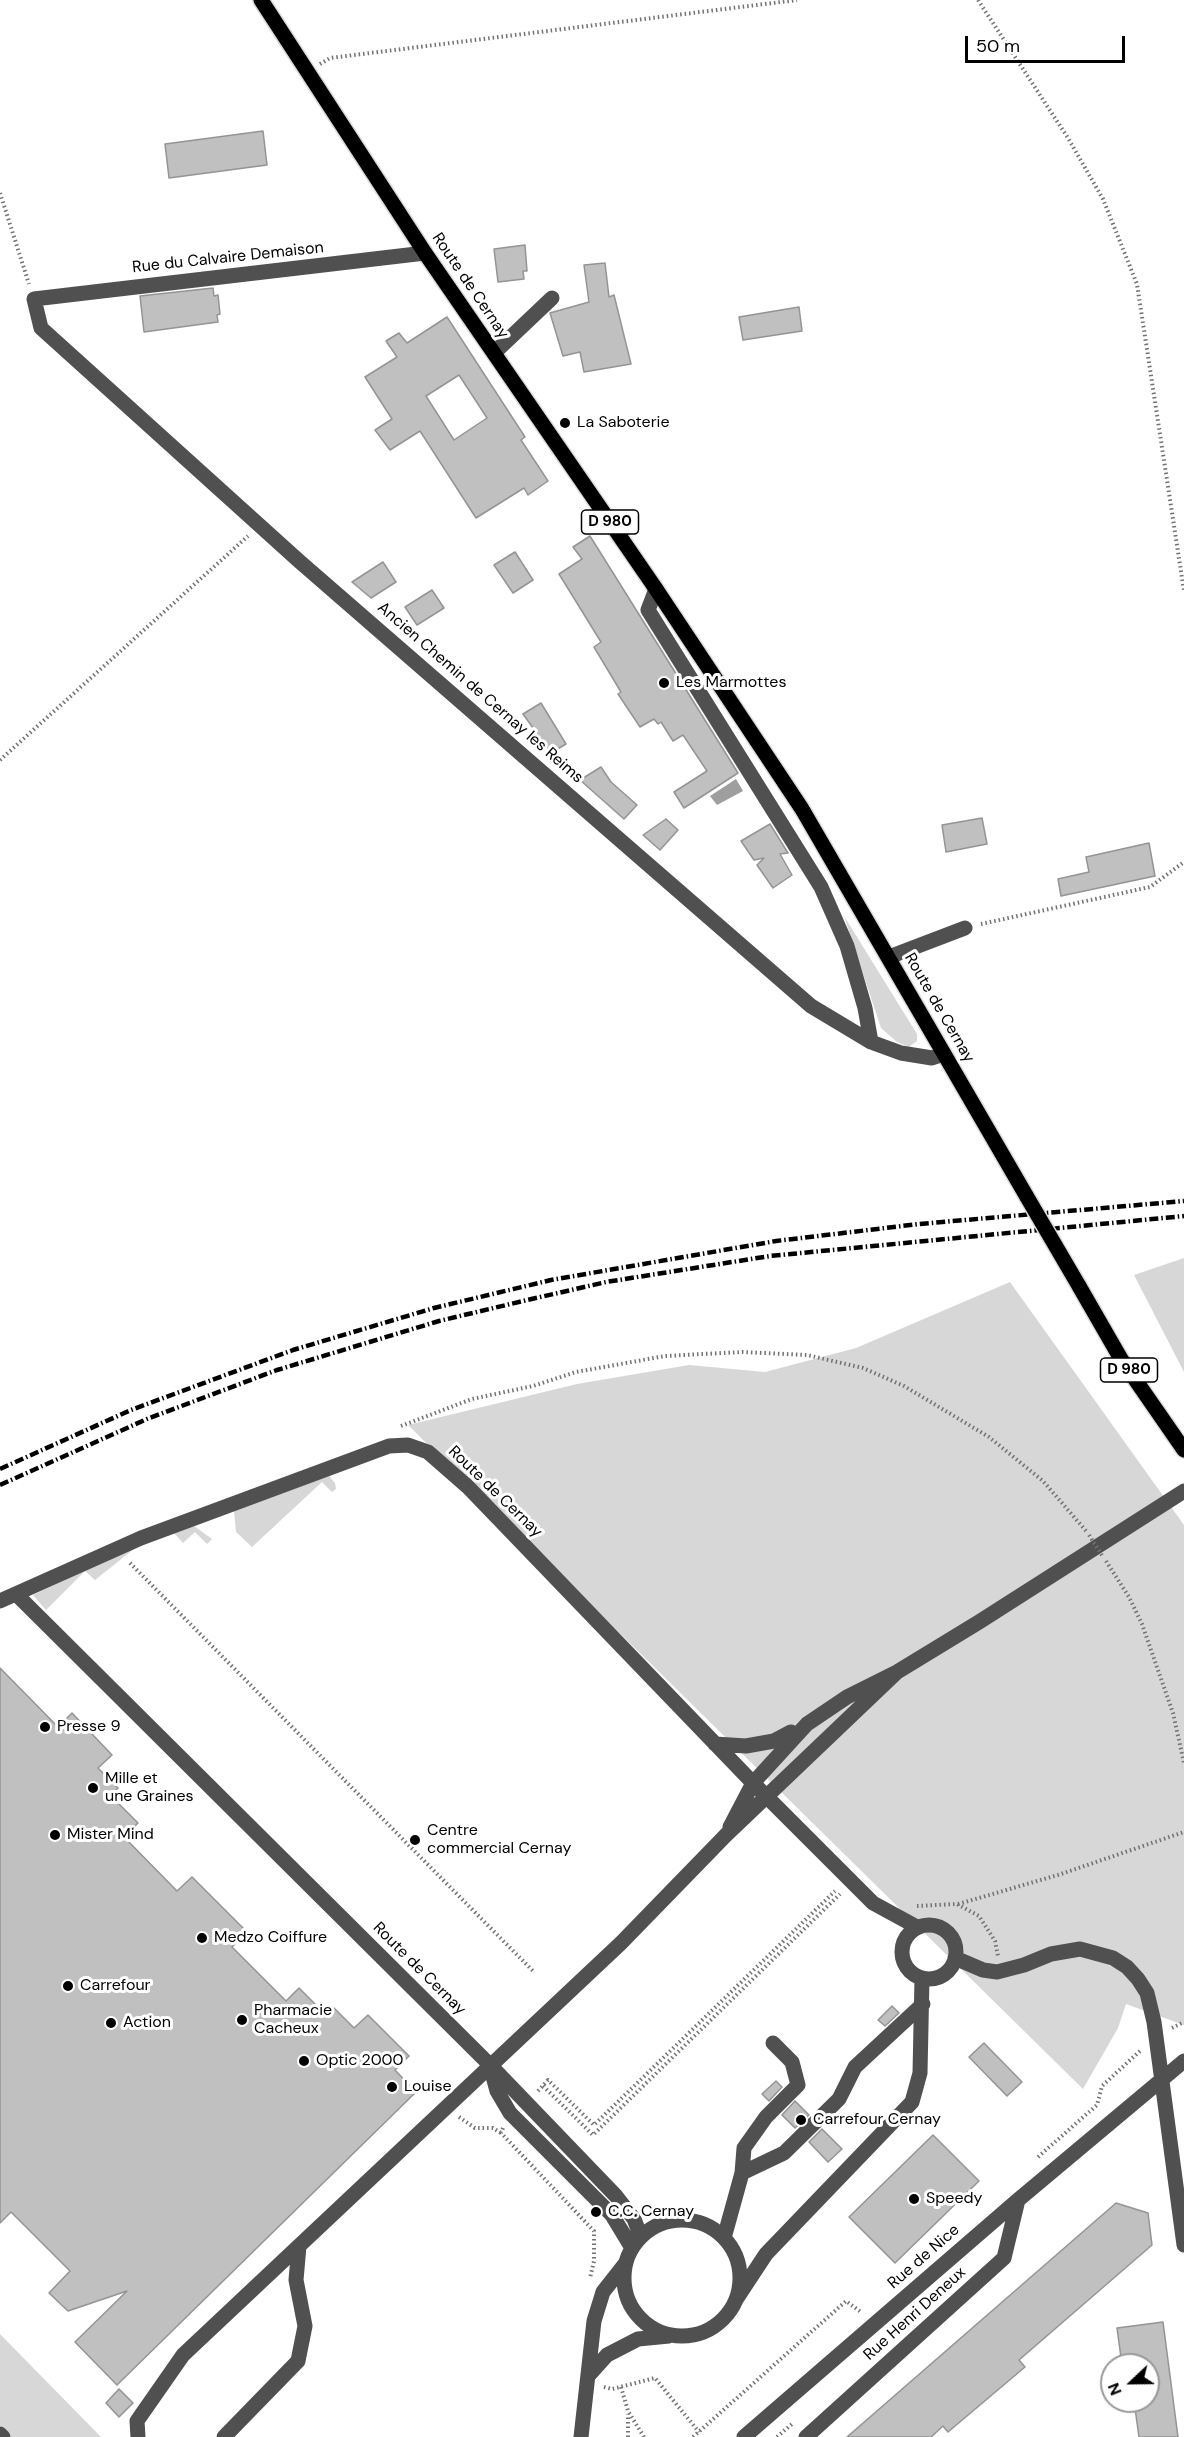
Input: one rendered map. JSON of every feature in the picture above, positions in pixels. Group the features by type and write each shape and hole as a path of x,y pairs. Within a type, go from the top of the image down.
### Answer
{"main road":[{"name":"Route de Cernay","path":"261,0 425,253 656,589 802,809 1121,1359 1184,1450"}],"street":[{"name":"Rue du Calvaire Demaison","path":"34,298 425,253"},
{"name":"Ancien Chemin de Cernay les Reims","path":"34,298 42,328 260,525 811,1006 871,1042 901,1053 932,1058 944,1054"},
{"path":"494,353 552,298"},
{"path":"656,589 648,610 821,887 847,946 866,1008 871,1042"},
{"path":"889,957 965,928"},
{"name":"Route de Cernay","path":"0,1601 141,1538 389,1446 408,1445 428,1452 468,1486 753,1783 873,1903 917,1927"},
{"path":"716,1744 746,1746 774,1741 807,1724 847,1697 897,1672 1184,1491"},
{"name":"Route de Cernay","path":"16,1593 490,2066 616,2196 634,2219 637,2242"},
{"path":"138,2437 137,2421 183,2355 621,1943 726,1835 897,1672"},
{"path":"726,1835 753,1783 807,1724"},
{"path":"934,1925 949,1934 954,1941 955,1958 952,1966 939,1977 922,1978 908,1970 901,1954 905,1938 917,1927 934,1925"},
{"path":"955,1958 984,1970 1002,1971 1067,1950 1094,1951 1127,1966 1147,1993 1156,2037 1184,2245"},
{"path":"589,2375 607,2355 638,2339 694,2335 712,2328 727,2315 766,2254 912,2102 920,2073 922,1978"},
{"path":"742,2173 784,2153 839,2099 855,2067 922,2004"},
{"path":"724,2238 742,2173 744,2148 766,2118 798,2085 792,2061 773,2043"},
{"name":"Rue de Nice","path":"744,2437 1018,2199 1184,2061"},
{"name":"Rue Henri Deneux","path":"809,2435 1004,2258 1018,2199"},
{"path":"580,2437 594,2321 603,2292 626,2264 637,2242 653,2227 683,2220 712,2228 724,2238 734,2251 739,2266 740,2282 737,2298"},
{"path":"224,2437 298,2361 305,2326 296,2280 298,2246"},
{"path":"626,2264 624,2280 627,2295 634,2310 644,2322 674,2336"}],"path":[{"path":"307,72 330,58 797,0"},
{"path":"978,0 1068,138 1103,199 1137,284 1184,591"},
{"path":"0,194 34,298"},
{"path":"0,760 260,525"},
{"path":"965,928 1150,887 1180,868 1184,862"},
{"path":"389,1446 391,1430 472,1400 534,1386 576,1372 665,1356 742,1352 807,1355 863,1368 904,1386 980,1431 1043,1481 1089,1535 1129,1597 1142,1624 1173,1713 1184,1763"},
{"path":"130,1563 533,1971"},
{"path":"907,1907 957,1904 1058,1875 1184,1833"},
{"path":"850,1880 593,2135 543,2086 548,2080 594,2126 850,1880"},
{"path":"957,1904 979,1916 995,1941 1002,1971"},
{"path":"1036,2159 1097,2105 1102,2086 1156,2037 1184,2022"},
{"path":"448,2106 475,2128 493,2128 501,2133"},
{"path":"693,2437 846,2301 860,2313 869,2305"},
{"path":"621,2387 627,2411 628,2437"},
{"path":"627,2411 644,2437"}],"shaded area":[{"path":"736,779 743,791 717,805 710,796"},
{"path":"844,916 917,1034 917,1041 909,1047 897,1042 881,1028"},
{"path":"1184,1258 1184,1372 1134,1275"},
{"path":"1010,1282 1184,1525 1184,2025 1126,2004 1118,2028 1083,2089 408,1425 577,1384 689,1365 765,1372 856,1348"},
{"path":"329,1476 335,1483 336,1489 332,1492 322,1482 252,1547 236,1532 234,1511"},
{"path":"194,1526 212,1539 207,1544 195,1532 183,1543 173,1532"},
{"path":"139,1545 95,1580 85,1571 46,1610 33,1595"},
{"path":"0,2334 101,2437 11,2437 0,2426"}],"building":[{"path":"263,131 267,165 169,178 165,144"},
{"path":"525,245 527,271 523,271 524,279 498,282 494,249"},
{"path":"605,263 609,297 614,295 631,364 584,372 580,352 563,356 550,313 589,302 584,265"},
{"path":"213,288 214,296 218,295 220,314 217,315 218,322 144,332 140,296"},
{"path":"799,307 802,331 743,340 739,317"},
{"path":"447,317 525,437 521,440 548,481 528,495 524,488 476,518 420,431 390,450 375,430 392,419 365,377 397,357 386,341 399,333 407,343","holes":["459,375 487,418 454,440 426,396"]},
{"path":"590,536 738,773 684,808 674,792 707,771 683,735 673,741 661,722 658,724 654,719 640,727 618,694 621,692 594,647 601,642 559,574 582,559 573,547"},
{"path":"515,552 533,580 513,593 494,565"},
{"path":"383,562 396,582 371,598 352,582"},
{"path":"432,590 444,608 417,625 405,607"},
{"path":"541,703 566,744 551,753 523,714"},
{"path":"601,767 611,782 637,805 624,819 580,780"},
{"path":"982,818 987,844 946,852 942,825"},
{"path":"666,819 678,830 660,850 643,835"},
{"path":"770,824 788,853 780,854 792,875 773,888 757,865 764,858 754,860 741,841"},
{"path":"1149,843 1155,876 1061,896 1058,879 1089,872 1086,857"},
{"path":"0,1668 58,1727 72,1713 112,1755 98,1768 118,1788 111,1796 138,1823 124,1837 177,1891 192,1877 247,1932 232,1947 286,2001 299,1988 327,2016 334,2008 354,2028 368,2015 409,2056 395,2070 416,2092 117,2385 75,2342 127,2291 68,2311 49,2293 70,2271 11,2212 0,2223"},
{"path":"892,2006 899,2013 885,2026 878,2020"},
{"path":"984,2043 1022,2082 1007,2096 969,2057"},
{"path":"776,2081 782,2087 769,2101 762,2094"},
{"path":"795,2101 809,2115 795,2128 782,2115"},
{"path":"822,2129 842,2149 828,2162 809,2142"},
{"name":"Speedy","path":"933,2135 979,2181 895,2263 849,2217"},
{"path":"1116,2203 1148,2213 1152,2245 1019,2360 1025,2367 948,2432 943,2426 931,2437 847,2437"},
{"path":"1163,2322 1178,2437 1139,2437 1136,2413 1160,2413 1160,2353 1120,2353 1117,2328"},
{"path":"119,2389 133,2403 119,2417 106,2403"}],"railway":[{"path":"0,1469 131,1410 293,1350 434,1308 551,1280 776,1241 919,1224 1184,1201"},
{"path":"0,1485 147,1419 277,1370 439,1321 606,1282 770,1256 1184,1216"}],"place":[{"name":"La Saboterie","path":"565,423"},
{"name":"Les Marmottes","path":"664,683"},
{"name":"Presse 9","path":"45,1727"},
{"name":"Mille et une Graines","path":"93,1788"},
{"name":"Mister Mind","path":"55,1835"},
{"name":"Centre commercial Cernay","path":"415,1840"},
{"name":"Medzo Coiffure","path":"202,1938"},
{"name":"Carrefour","path":"68,1986"},
{"name":"Pharmacie Cacheux","path":"242,2020"},
{"name":"Action","path":"111,2023"},
{"name":"Optic 2000","path":"304,2061"},
{"name":"Louise","path":"392,2087"},
{"name":"Carrefour Cernay","path":"801,2120"},
{"name":"Speedy","path":"914,2199"},
{"name":"C.C. Cernay","path":"596,2212"}]}
